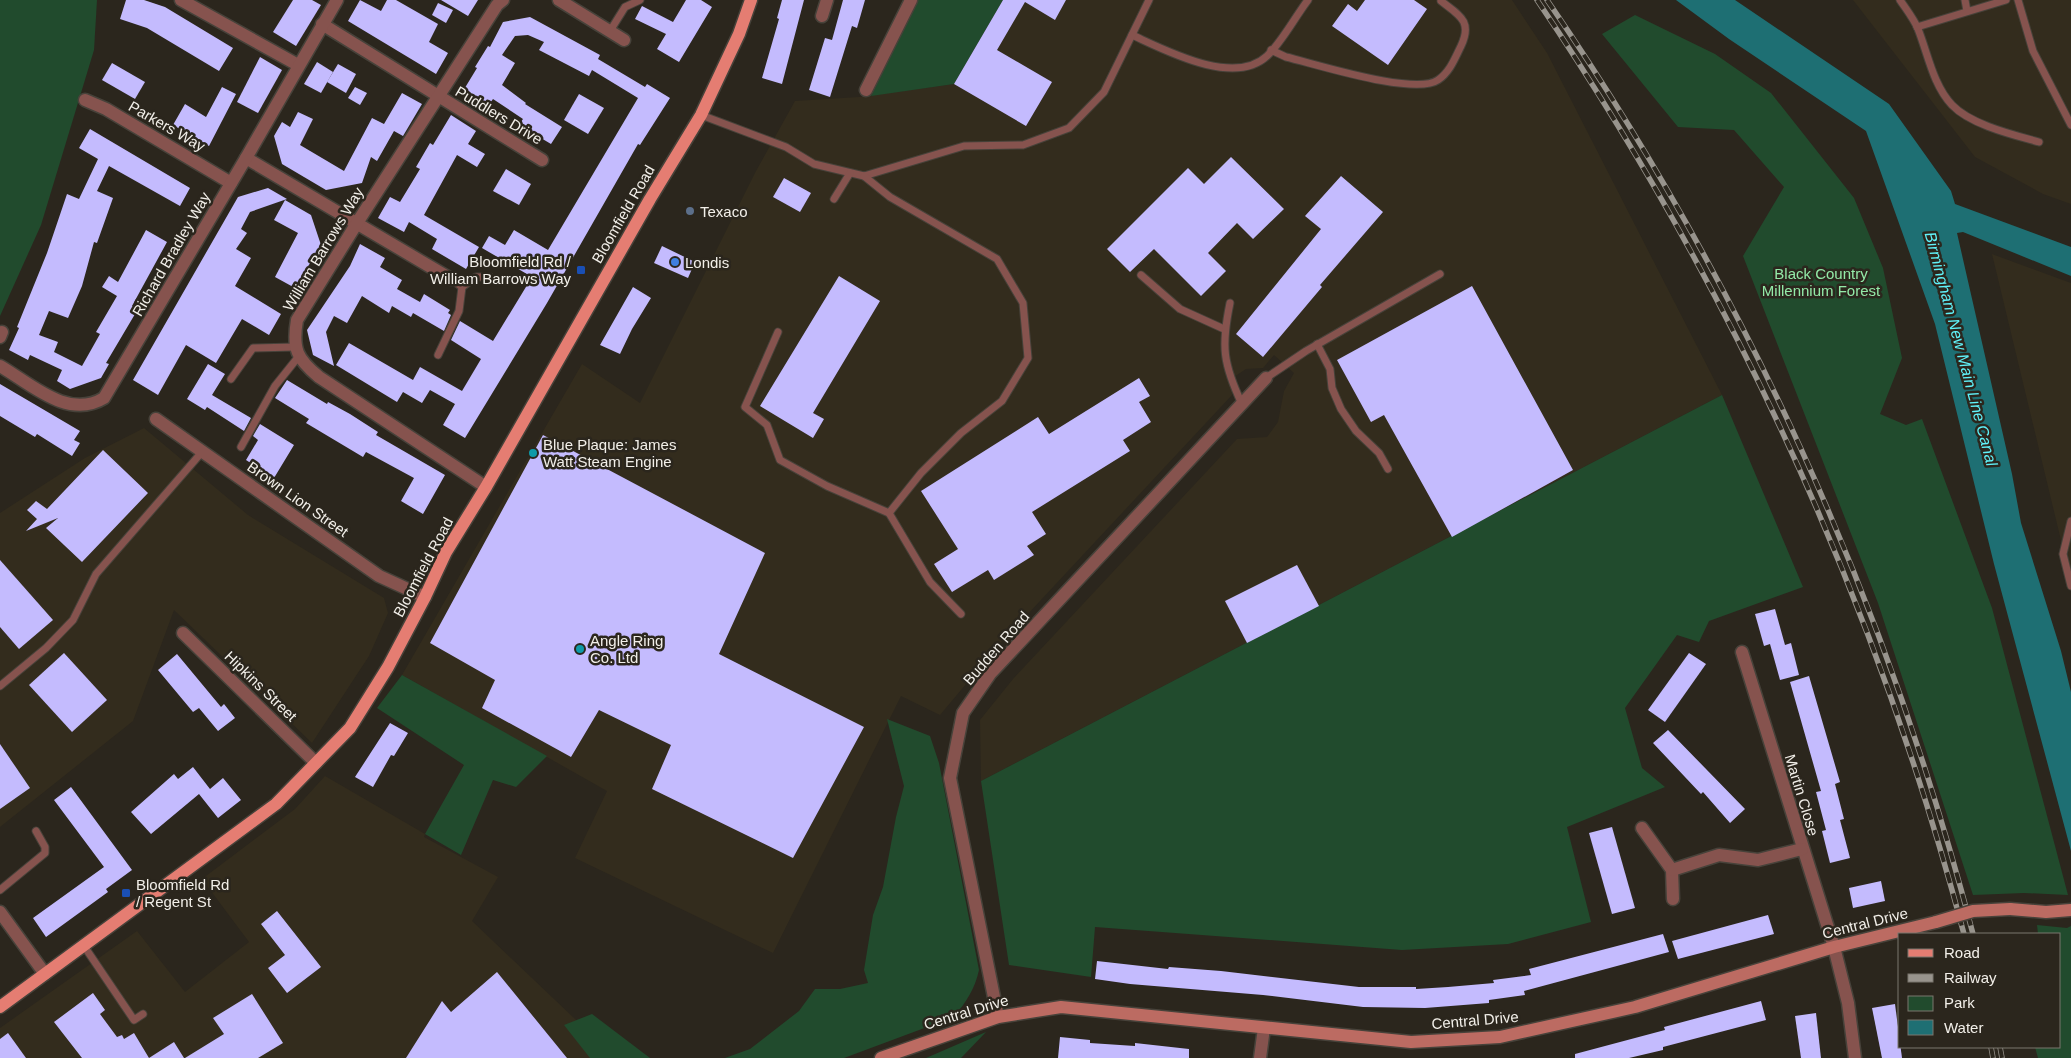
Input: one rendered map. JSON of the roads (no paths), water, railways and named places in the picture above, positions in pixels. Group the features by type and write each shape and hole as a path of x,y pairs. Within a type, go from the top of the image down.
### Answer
{"main road":[{"name":"Bloomfield Road","path":"0,1006 276,804 350,728 388,667 425,597 446,552 486,487 650,198 701,114 739,34 751,0"}],"street":[{"path":"181,0 298,65"},
{"name":"Richard Bradley Way","path":"0,366 64,404 86,406 104,398 337,0"},
{"name":"William Barrows Way","path":"297,351 297,320 497,5 503,0"},
{"path":"559,0 624,40"},
{"path":"822,16 827,0"},
{"path":"866,90 911,0"},
{"path":"322,24 439,97"},
{"name":"Puddlers Drive","path":"439,97 542,160"},
{"name":"Parkers Way","path":"85,100 106,109 231,183"},
{"path":"246,158 451,279"},
{"path":"297,351 304,365 319,377 486,487"},
{"name":"Budden Road","path":"998,1017 950,778 963,713 990,674 1266,378"},
{"name":"Brown Lion Street","path":"156,420 379,576 425,597"},
{"name":"Hipkins Street","path":"183,633 316,763"},
{"name":"Martin Close","path":"1742,652 1834,948 1848,1003 1855,1058"},
{"path":"1642,828 1672,870 1673,900"},
{"path":"1672,870 1719,855 1758,860 1802,849"},
{"name":"Central Drive","path":"881,1058 998,1017 1061,1007 1411,1042 1500,1037 1635,1006 1834,948 1973,911 2010,909 2068,910"},
{"path":"0,912 45,974"},
{"path":"1260,1058 1264,1028"}],"lane":[{"path":"610,31 625,7 640,0"},
{"path":"864,176 964,146 1023,144 1070,128 1104,92 1149,0"},
{"path":"1132,35 1186,58 1220,69 1249,65 1266,57 1308,0"},
{"path":"1271,50 1286,57 1387,82 1426,86 1438,80 1448,71 1466,35 1462,17 1441,0"},
{"path":"1900,0 1917,27 1942,92 1952,106 1966,116 1985,124 2039,142"},
{"path":"1965,0 1967,10"},
{"path":"1917,27 1967,10 2006,0"},
{"path":"2018,0 2034,51 2071,125"},
{"path":"701,114 786,147 814,164 864,176 890,197 997,259 1023,303 1028,358 1002,401 961,433 921,473 889,513"},
{"path":"834,199 850,173"},
{"path":"1266,378 1317,344 1440,274"},
{"path":"1141,275 1180,309 1224,330"},
{"path":"438,355 460,311 462,287 476,277 490,276"},
{"path":"451,279 462,287"},
{"path":"1230,303 1224,330 1225,363 1242,404"},
{"path":"778,332 745,407 767,425 780,460 828,486 889,513 930,582 961,614"},
{"path":"1317,344 1330,369 1332,388 1341,409 1356,431 1379,453 1388,469"},
{"path":"231,379 253,348 297,351 241,447"},
{"path":"0,686 46,648 73,620 96,574 202,452"},
{"path":"2071,521 2063,554 2071,586"},
{"path":"0,890 45,853 45,847 36,831"},
{"path":"84,946 134,1020 143,1014"}],"water":[{"name":"Birmingham New Main Line Canal","path":"1676,0 1735,0 1889,104 1951,191 1955,204 2071,247 2071,276 1963,232 1957,233 2012,474 2021,523 2061,651 2071,692 2071,851 1994,564 1935,324 1866,131 1729,39"}],"railway":[{"path":"1537,0 1608,109 1673,220 1734,333 1790,449 1841,567 1887,687 1928,809 1964,933"},
{"path":"1547,0 1618,108 1684,219 1745,332 1801,449 1852,567 1898,688 1938,810 1973,933"},
{"path":"1991,1048 1993,1058"},
{"path":"2000,1048 2002,1058"}],"place":[{"name":"Texaco","path":"690,211"},
{"name":"Londis","path":"675,262"},
{"name":"Bloomfield Rd / William Barrows Way","path":"581,270"},
{"name":"Blue Plaque: James Watt Steam Engine","path":"533,453"},
{"name":"Angle Ring Co. Ltd","path":"580,649"},
{"name":"Bloomfield Rd / Regent St","path":"126,893"}],"park label":[{"name":"Black Country Millennium Forest","path":"1821,282"}]}
